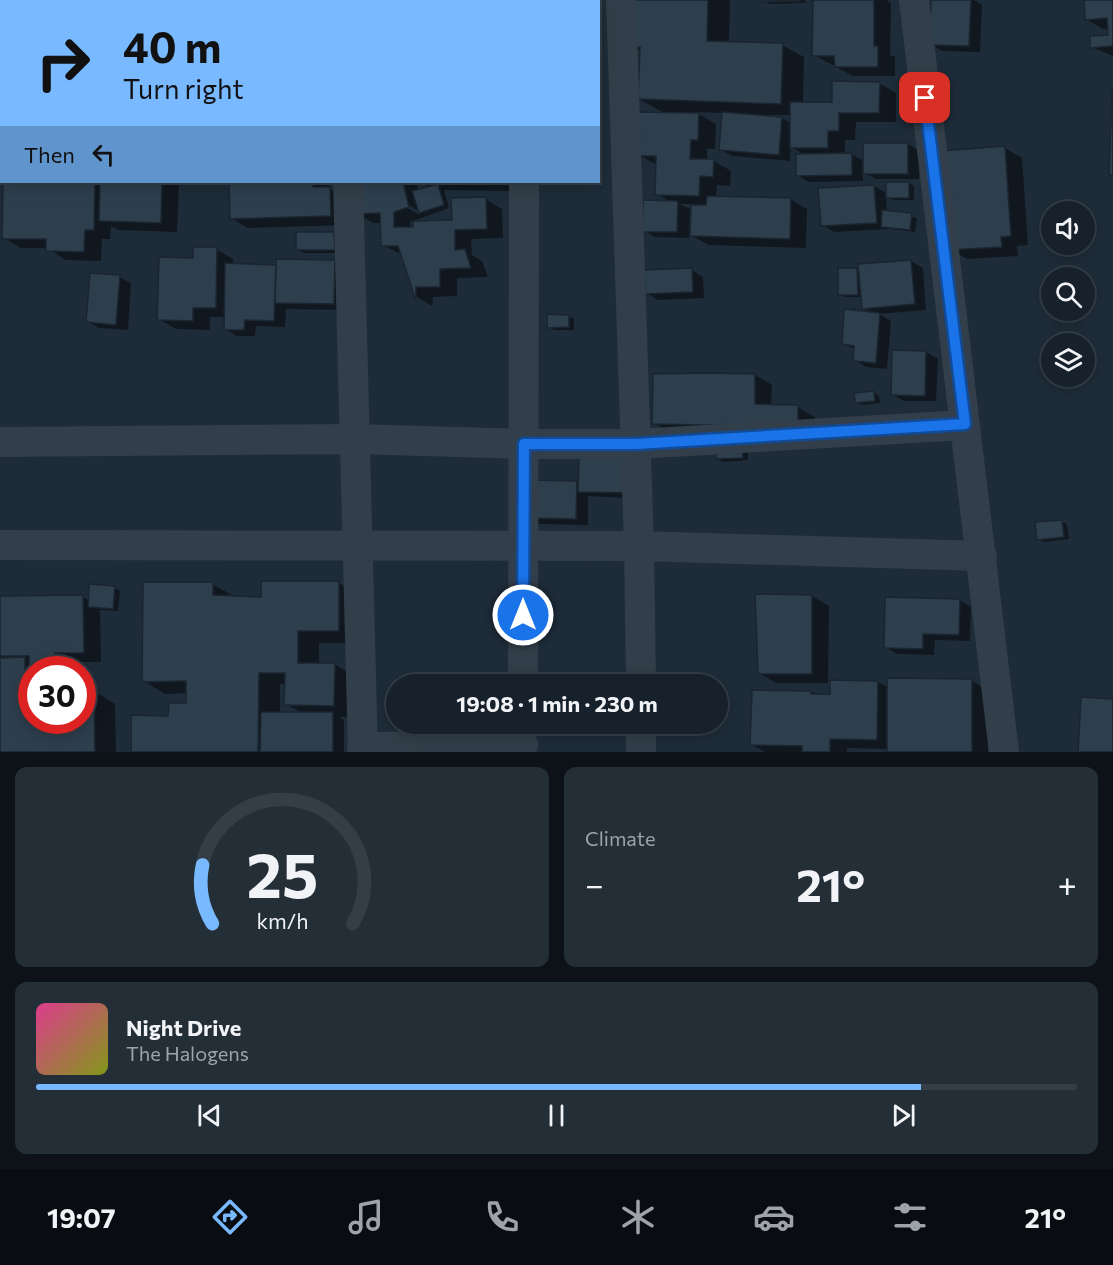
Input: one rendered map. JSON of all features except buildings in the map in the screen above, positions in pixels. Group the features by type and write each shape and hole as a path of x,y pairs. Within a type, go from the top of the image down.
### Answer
{"street":[{"path":"621,0 636,444 641,674"},
{"path":"914,0 1004,752"},
{"path":"348,183 362,749 523,740"},
{"path":"523,674 524,183"},
{"path":"0,442 354,439 524,444 636,444 965,424"},
{"path":"0,545 639,546 982,556"},
{"path":"641,734 641,752"}],"route":[{"path":"523,615 524,444 636,444 965,424 925,98"}]}
